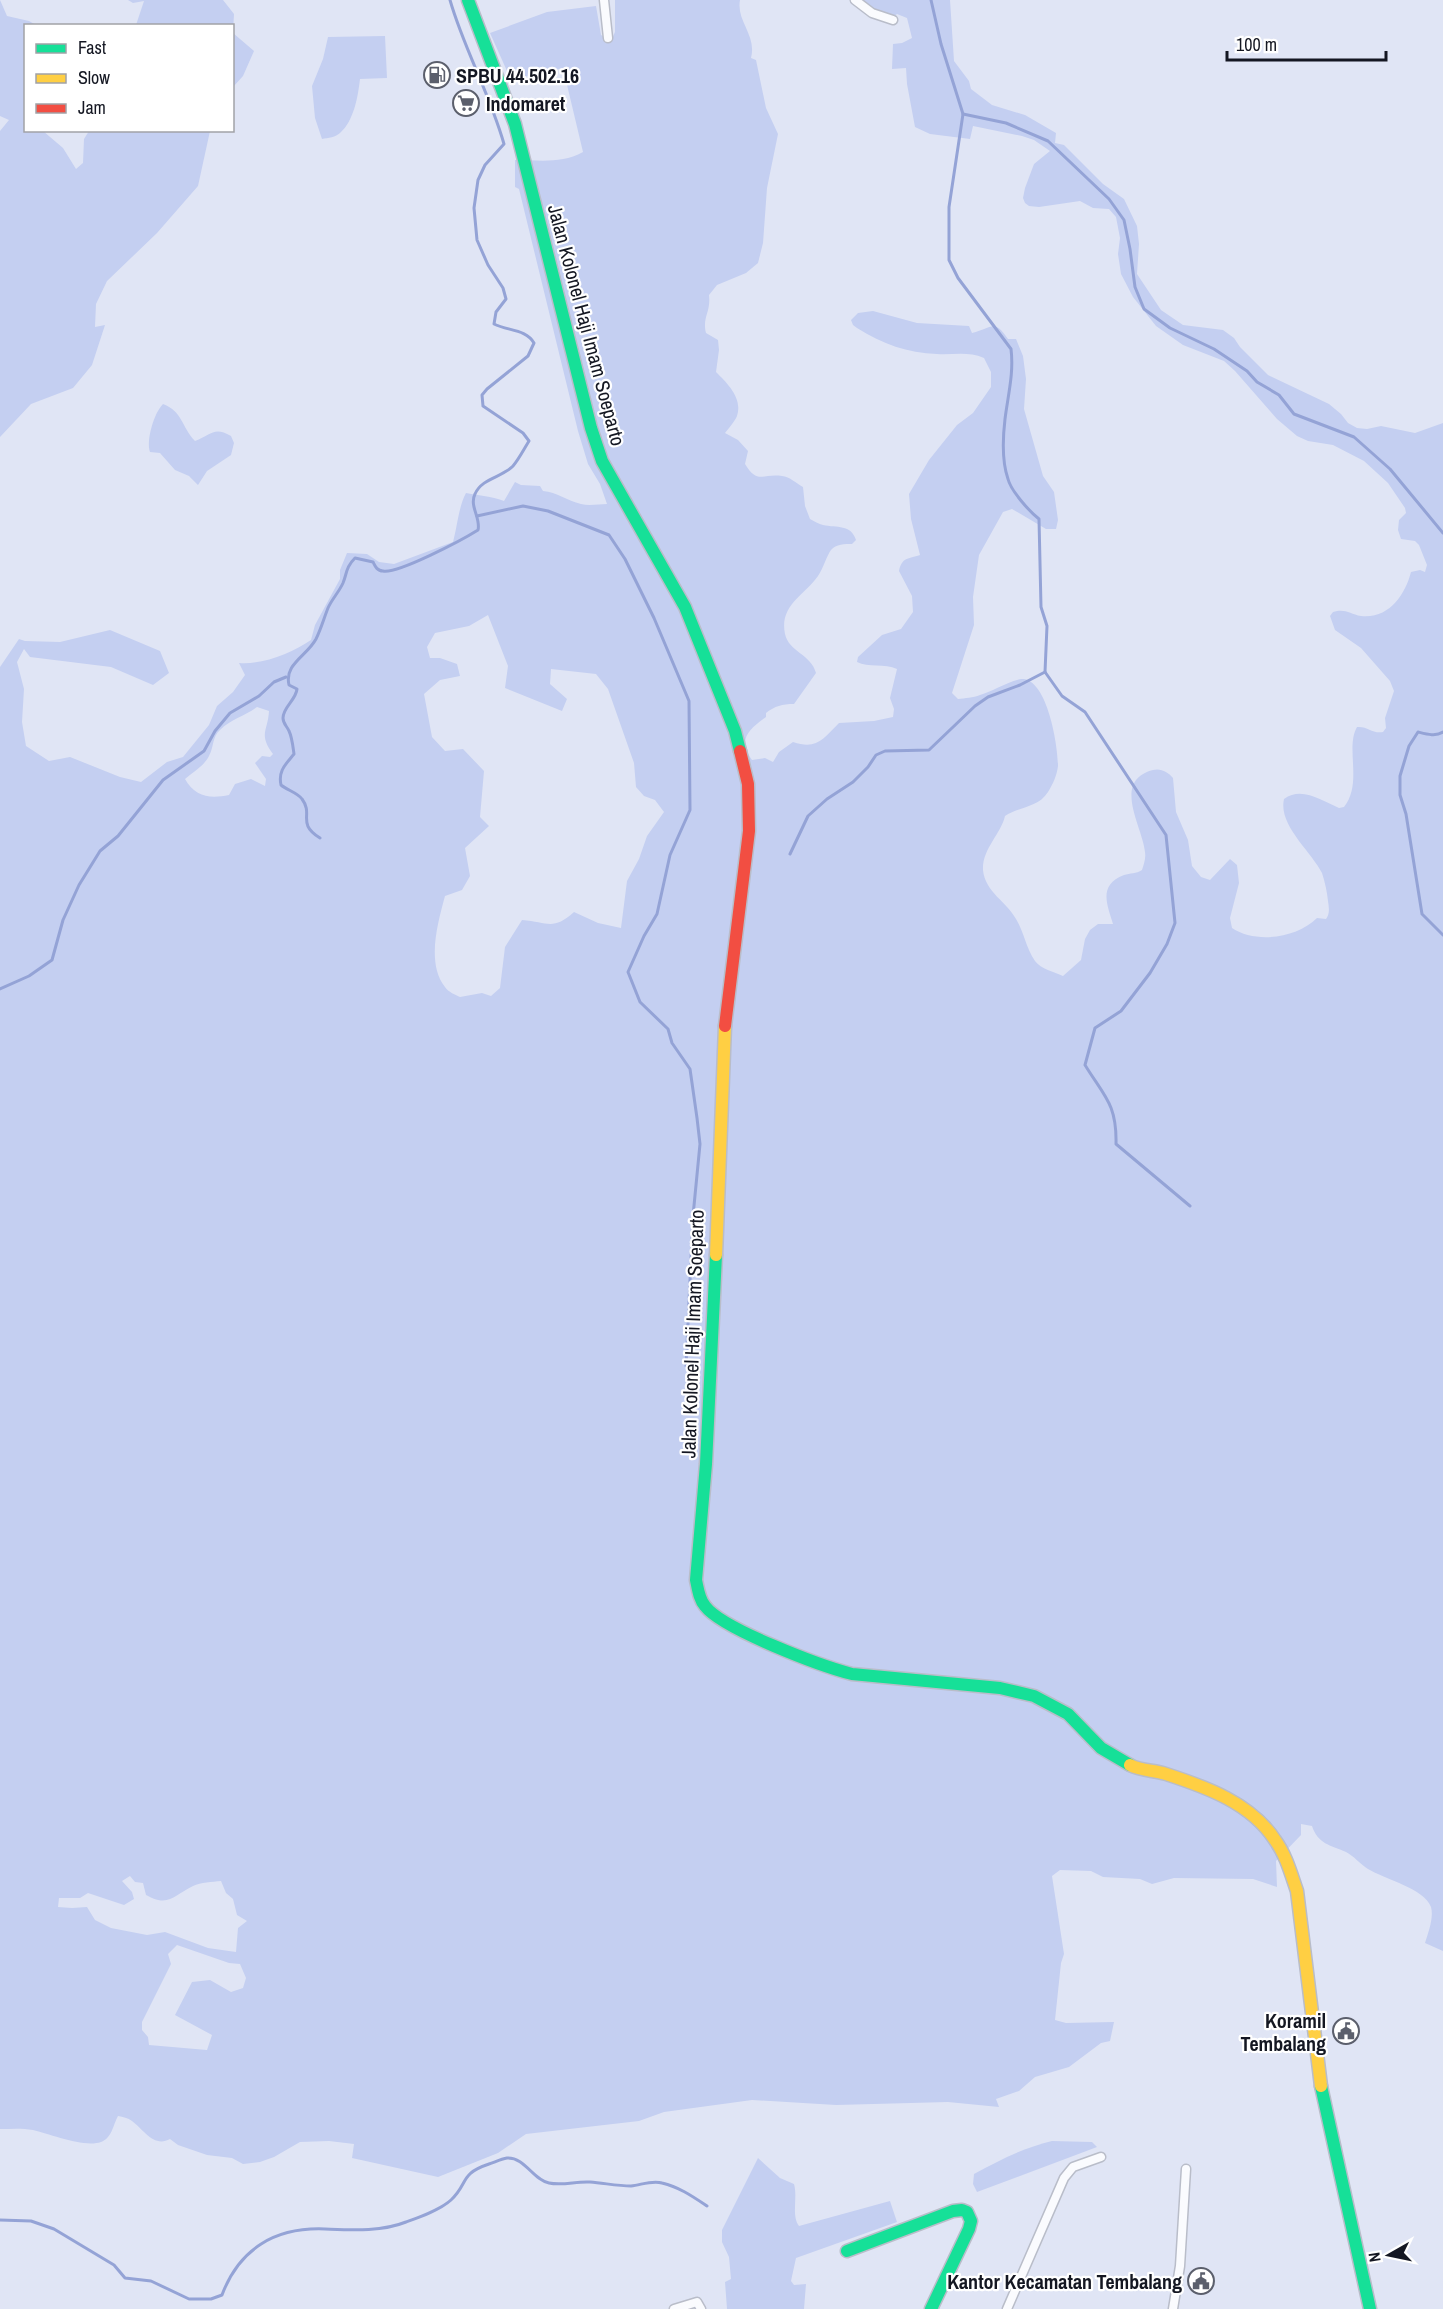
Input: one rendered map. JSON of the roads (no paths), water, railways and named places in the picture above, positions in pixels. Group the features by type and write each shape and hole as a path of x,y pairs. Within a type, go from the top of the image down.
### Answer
{"main road":[{"name":"Jalan Kolonel Haji Imam Soeparto","path":"468,0 515,124 591,428 602,461 685,607 735,731 748,784 749,831 723,1043 713,1339 706,1464 696,1580 699,1596 705,1607 723,1623 830,1668 852,1674 1000,1688 1034,1696 1068,1714 1101,1748 1134,1767 1163,1773 1218,1793 1250,1813 1275,1839 1288,1864 1297,1891 1323,2100 1370,2309"},
{"path":"847,2251 953,2211 967,2212 971,2221 969,2229 931,2309"}],"street":[{"path":"604,0 608,38"},
{"path":"855,0 872,13 893,20"},
{"path":"1007,2309 1064,2178 1073,2167 1101,2157"},
{"path":"1173,2309 1180,2266 1186,2169"},
{"path":"674,2309 698,2302 701,2309"}],"waterway":[{"path":"320,838 309,828 302,799 281,785 280,780 281,772 294,754 291,736 283,718 297,689 289,685 290,671 316,639 328,608 341,586 348,567 355,558 373,562 381,571 391,571 430,555 478,530 473,503 475,494 482,484 509,470 529,441 523,433 483,406 482,395 528,356 534,343 531,338 522,333 494,324 496,312 506,299 503,288 488,265 477,240 474,208 478,180 485,165 504,144 450,0"},
{"path":"931,0 941,44 963,114 949,207 949,260 958,278 1011,349 1011,375 1003,441 1004,457 1010,484 1039,519 1041,607 1047,626 1045,672 1062,696 1085,712 1166,835 1175,923 1167,944 1150,973 1121,1011 1095,1028 1085,1065 1112,1110 1116,1144 1190,1206"},
{"path":"963,114 1006,123 1048,141 1109,199 1124,220 1135,287 1144,309 1170,328 1214,349 1247,371 1257,382 1279,395 1294,414 1354,437 1390,469 1443,533"},
{"path":"477,516 523,506 548,511 609,535 625,559 654,618 689,701 690,810 670,855 657,914 628,972 640,1002 668,1029 672,1043 690,1069 700,1144 693,1216 686,1366"},
{"path":"790,854 808,816 827,799 853,782 876,755 885,751 929,750 975,706 988,697 1020,685 1045,672"},
{"path":"0,989 29,976 52,960 63,920 79,885 100,851 118,836 163,780 204,751 215,731 230,713 259,696 274,682 286,677"},
{"path":"1443,732 1434,735 1418,732 1409,746 1400,776 1400,795 1406,814 1422,914 1443,935"},
{"path":"0,2220 31,2221 54,2229 114,2265 125,2278 151,2281 189,2299 211,2299 222,2295 229,2279 249,2253 275,2237 307,2229 376,2229 406,2222 446,2204 457,2194 473,2171 507,2158 519,2161 538,2178 549,2183 590,2182 631,2186 658,2182 680,2189 707,2206"}],"place":[{"name":"SPBU 44.502.16","path":"437,75"},
{"name":"Indomaret","path":"466,103"},
{"name":"Koramil Tembalang","path":"1346,2031"},
{"name":"Kantor Kecamatan Tembalang","path":"1201,2281"}]}
